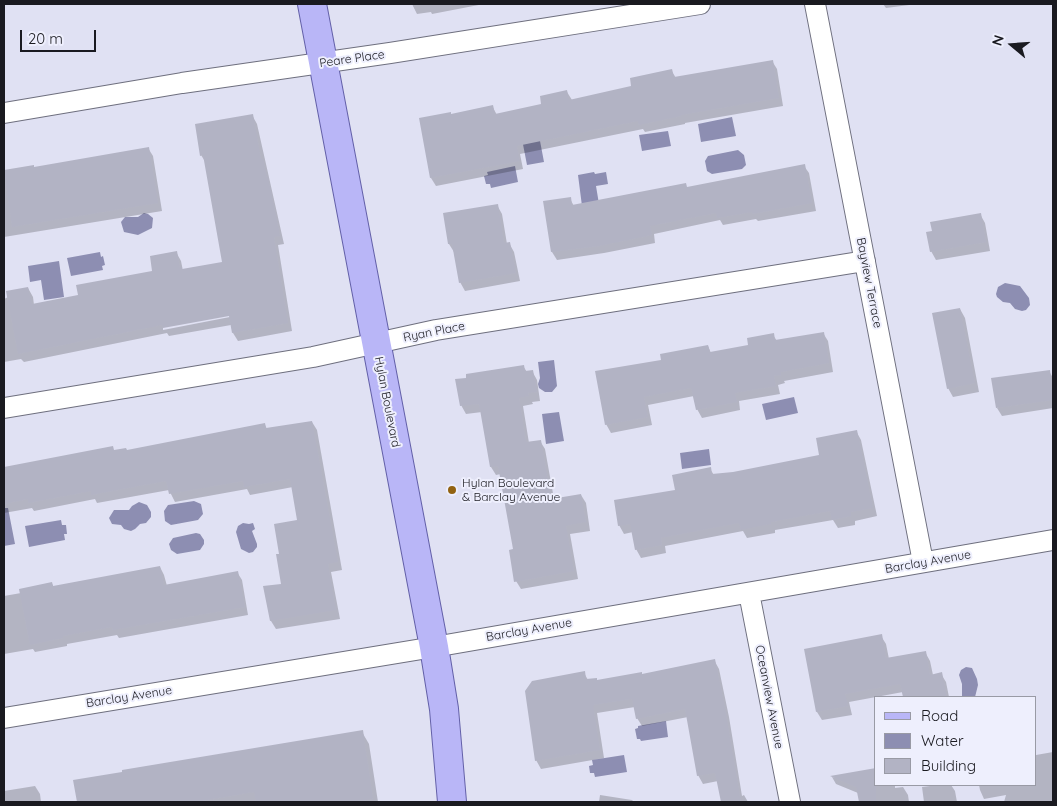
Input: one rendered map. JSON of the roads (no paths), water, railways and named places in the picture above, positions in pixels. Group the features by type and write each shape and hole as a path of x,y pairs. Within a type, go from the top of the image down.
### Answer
{"main road":[{"name":"Hylan Boulevard","path":"312,4 434,647 445,717 452,802"}],"street":[{"name":"Peare Place","path":"4,113 182,83 324,63 700,4"},
{"name":"Bayview Terrace","path":"815,4 923,562"},
{"name":"Ryan Place","path":"4,408 313,357 436,330 865,261"},
{"name":"Barclay Avenue","path":"4,718 434,647 1053,540"},
{"name":"Oceanview Avenue","path":"749,593 790,802"}],"water":[{"path":"732,117 736,136 701,142 698,124"},
{"path":"537,125 544,162 527,165 520,129"},
{"path":"668,131 671,146 642,151 639,135"},
{"path":"738,150 744,155 746,165 742,169 712,174 707,171 705,161 708,156"},
{"path":"515,166 518,182 491,188 490,184 486,184 484,176 488,175 487,172"},
{"path":"594,172 595,174 606,172 608,184 596,186 599,204 582,206 578,175"},
{"path":"144,213 153,218 152,228 138,235 124,232 121,222 125,217 138,217"},
{"path":"100,252 105,265 102,266 103,270 71,276 67,258"},
{"path":"59,261 64,297 44,300 41,280 30,282 28,266"},
{"path":"1005,283 1020,286 1029,298 1030,305 1026,310 1015,309 1010,303 1003,302 997,297 998,287"},
{"path":"554,360 557,386 552,392 545,392 539,388 538,384 540,378 538,362"},
{"path":"794,397 798,413 766,420 762,404"},
{"path":"559,412 564,441 546,444 542,414"},
{"path":"709,449 711,465 682,469 680,453"},
{"path":"194,501 201,504 203,514 198,520 171,525 165,521 164,511 168,505"},
{"path":"139,502 147,505 151,512 151,517 146,523 140,524 131,531 124,529 121,525 112,524 109,518 114,510 129,510"},
{"path":"4,508 8,508 15,544 4,546"},
{"path":"61,520 62,525 66,525 67,534 64,534 65,540 29,547 25,526"},
{"path":"243,523 253,523 255,529 252,531 257,547 253,552 249,553 241,549 236,532 238,526"},
{"path":"196,533 200,534 204,540 200,550 177,554 171,550 169,544 173,538"},
{"path":"966,667 972,668 978,685 975,696 962,696 962,684 959,675 961,670"},
{"path":"666,721 668,737 641,741 637,739 635,729 638,726"},
{"path":"624,755 627,772 595,777 594,773 590,773 589,766 593,765 592,760"}],"place":[{"name":"Hylan Boulevard & Barclay Avenue","path":"452,490"}]}
